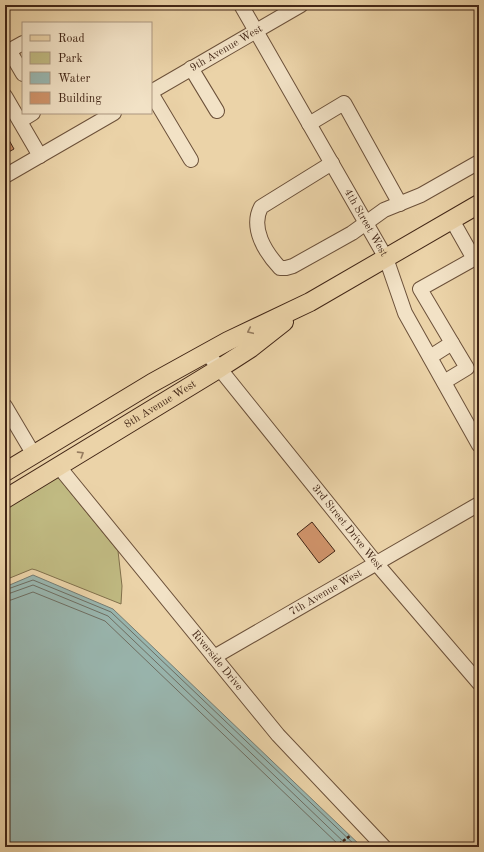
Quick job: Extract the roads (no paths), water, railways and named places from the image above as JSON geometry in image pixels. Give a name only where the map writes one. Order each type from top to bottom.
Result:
[{"type":"main road","name":"8th Avenue West","points":[[5,472],[152,383],[228,341],[310,302],[479,204]]},
{"type":"main road","name":"8th Avenue West","points":[[5,499],[251,348],[310,302]]},
{"type":"main road","points":[[60,466],[59,463],[62,454],[68,446],[119,414],[152,383]]},
{"type":"main road","points":[[5,488],[19,480],[26,473],[32,464],[34,454]]},
{"type":"street","name":"4th Street West","points":[[241,5],[386,258],[405,313],[479,445]]},
{"type":"street","name":"9th Avenue West","points":[[152,91],[301,5]]},
{"type":"street","points":[[22,44],[7,52],[22,73]]},
{"type":"street","points":[[191,68],[216,111]]},
{"type":"street","points":[[152,94],[191,160]]},
{"type":"street","points":[[5,96],[40,156]]},
{"type":"street","points":[[309,124],[344,103],[400,204]]},
{"type":"street","points":[[20,121],[31,114]]},
{"type":"street","points":[[5,176],[112,114]]},
{"type":"street","points":[[332,163],[261,207],[258,213],[257,221],[259,234],[272,259],[280,268],[293,266],[352,233],[384,210],[421,195],[479,162]]},
{"type":"street","points":[[444,382],[467,368],[420,289],[476,257],[452,220]]},
{"type":"street","points":[[430,357],[452,343]]},
{"type":"street","name":"3rd Street Drive West","points":[[207,353],[376,563],[479,682]]},
{"type":"street","points":[[5,406],[34,454]]},
{"type":"street","name":"Riverside Drive","points":[[60,466],[64,473],[278,735],[384,847]]},
{"type":"street","name":"7th Avenue West","points":[[214,657],[479,504]]},
{"type":"water","points":[[33,575],[113,609],[362,847],[5,847],[5,587]]}]
